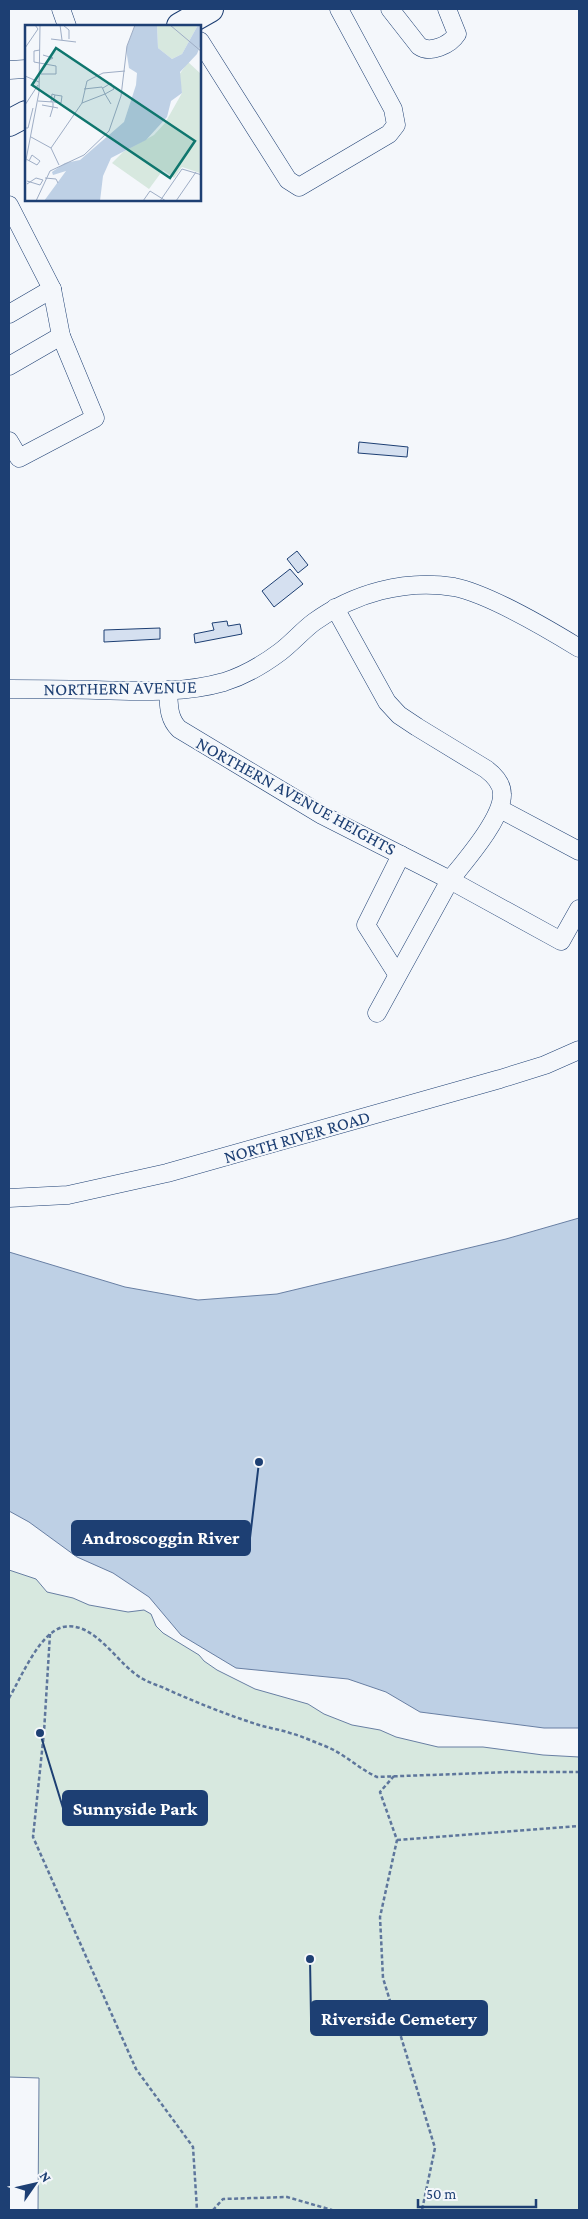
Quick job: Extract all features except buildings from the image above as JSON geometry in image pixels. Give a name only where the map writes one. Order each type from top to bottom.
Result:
[{"type":"highway","points":[[194,25],[210,9]]},
{"type":"highway","points":[[9,123],[25,115]]},
{"type":"street","points":[[61,9],[68,25]]},
{"type":"street","points":[[201,46],[288,180],[299,187],[389,134],[396,125],[393,109],[339,9]]},
{"type":"street","points":[[390,9],[419,46],[425,50],[440,46],[457,34],[447,9]]},
{"type":"street","points":[[9,70],[25,69]]},
{"type":"street","points":[[9,205],[52,289],[61,336],[95,418],[19,458],[9,441]]},
{"type":"street","points":[[9,314],[52,289]]},
{"type":"street","points":[[9,366],[61,336]]},
{"type":"street","name":"NORTHERN AVENUE","points":[[9,689],[168,690],[204,687],[240,676],[281,651],[314,622],[335,608],[372,592],[405,586],[454,587],[493,601],[579,648]]},
{"type":"street","points":[[335,608],[387,702],[399,715],[495,776],[502,794],[500,809],[478,844],[450,880],[396,974],[377,1013]]},
{"type":"street","name":"NORTHERN AVENUE HEIGHTS","points":[[168,690],[169,711],[173,723],[179,729],[322,815],[450,880],[561,941],[579,909]]},
{"type":"street","points":[[500,809],[579,851]]},
{"type":"street","points":[[396,974],[366,925],[401,855]]},
{"type":"street","name":"NORTH RIVER ROAD","points":[[9,1198],[68,1195],[167,1173],[500,1079],[545,1065],[579,1050]]},
{"type":"path","points":[[9,1698],[44,1639],[64,1627],[76,1627],[87,1630],[130,1670],[144,1680],[207,1707],[328,1747],[377,1777],[508,1772],[579,1772]]},
{"type":"path","points":[[50,1634],[44,1732],[32,1837],[136,2069],[193,2147],[197,2210]]},
{"type":"path","points":[[393,1777],[380,1792],[397,1840],[380,1917],[383,1978],[435,2148],[422,2210]]},
{"type":"path","points":[[397,1840],[579,1826]]},
{"type":"path","points":[[213,2210],[223,2200],[287,2197],[332,2210]]},
{"type":"shaded area","points":[[9,1570],[36,1579],[47,1592],[73,1598],[89,1605],[128,1612],[144,1610],[151,1614],[156,1626],[163,1633],[199,1655],[217,1670],[255,1689],[308,1704],[324,1714],[352,1725],[380,1730],[396,1737],[438,1747],[483,1747],[543,1755],[579,1757],[579,2210],[38,2210],[39,2078],[9,2077]]},
{"type":"water","points":[[579,1218],[579,1728],[544,1728],[420,1712],[386,1692],[348,1679],[236,1668],[181,1635],[149,1597],[113,1573],[77,1557],[29,1522],[9,1511],[9,1252],[125,1287],[198,1300],[277,1294],[506,1239]]},
{"type":"place","name":"Androscoggin River","points":[[259,1462]]},
{"type":"place","name":"Sunnyside Park","points":[[40,1733]]},
{"type":"place","name":"Riverside Cemetery","points":[[310,1959]]}]
